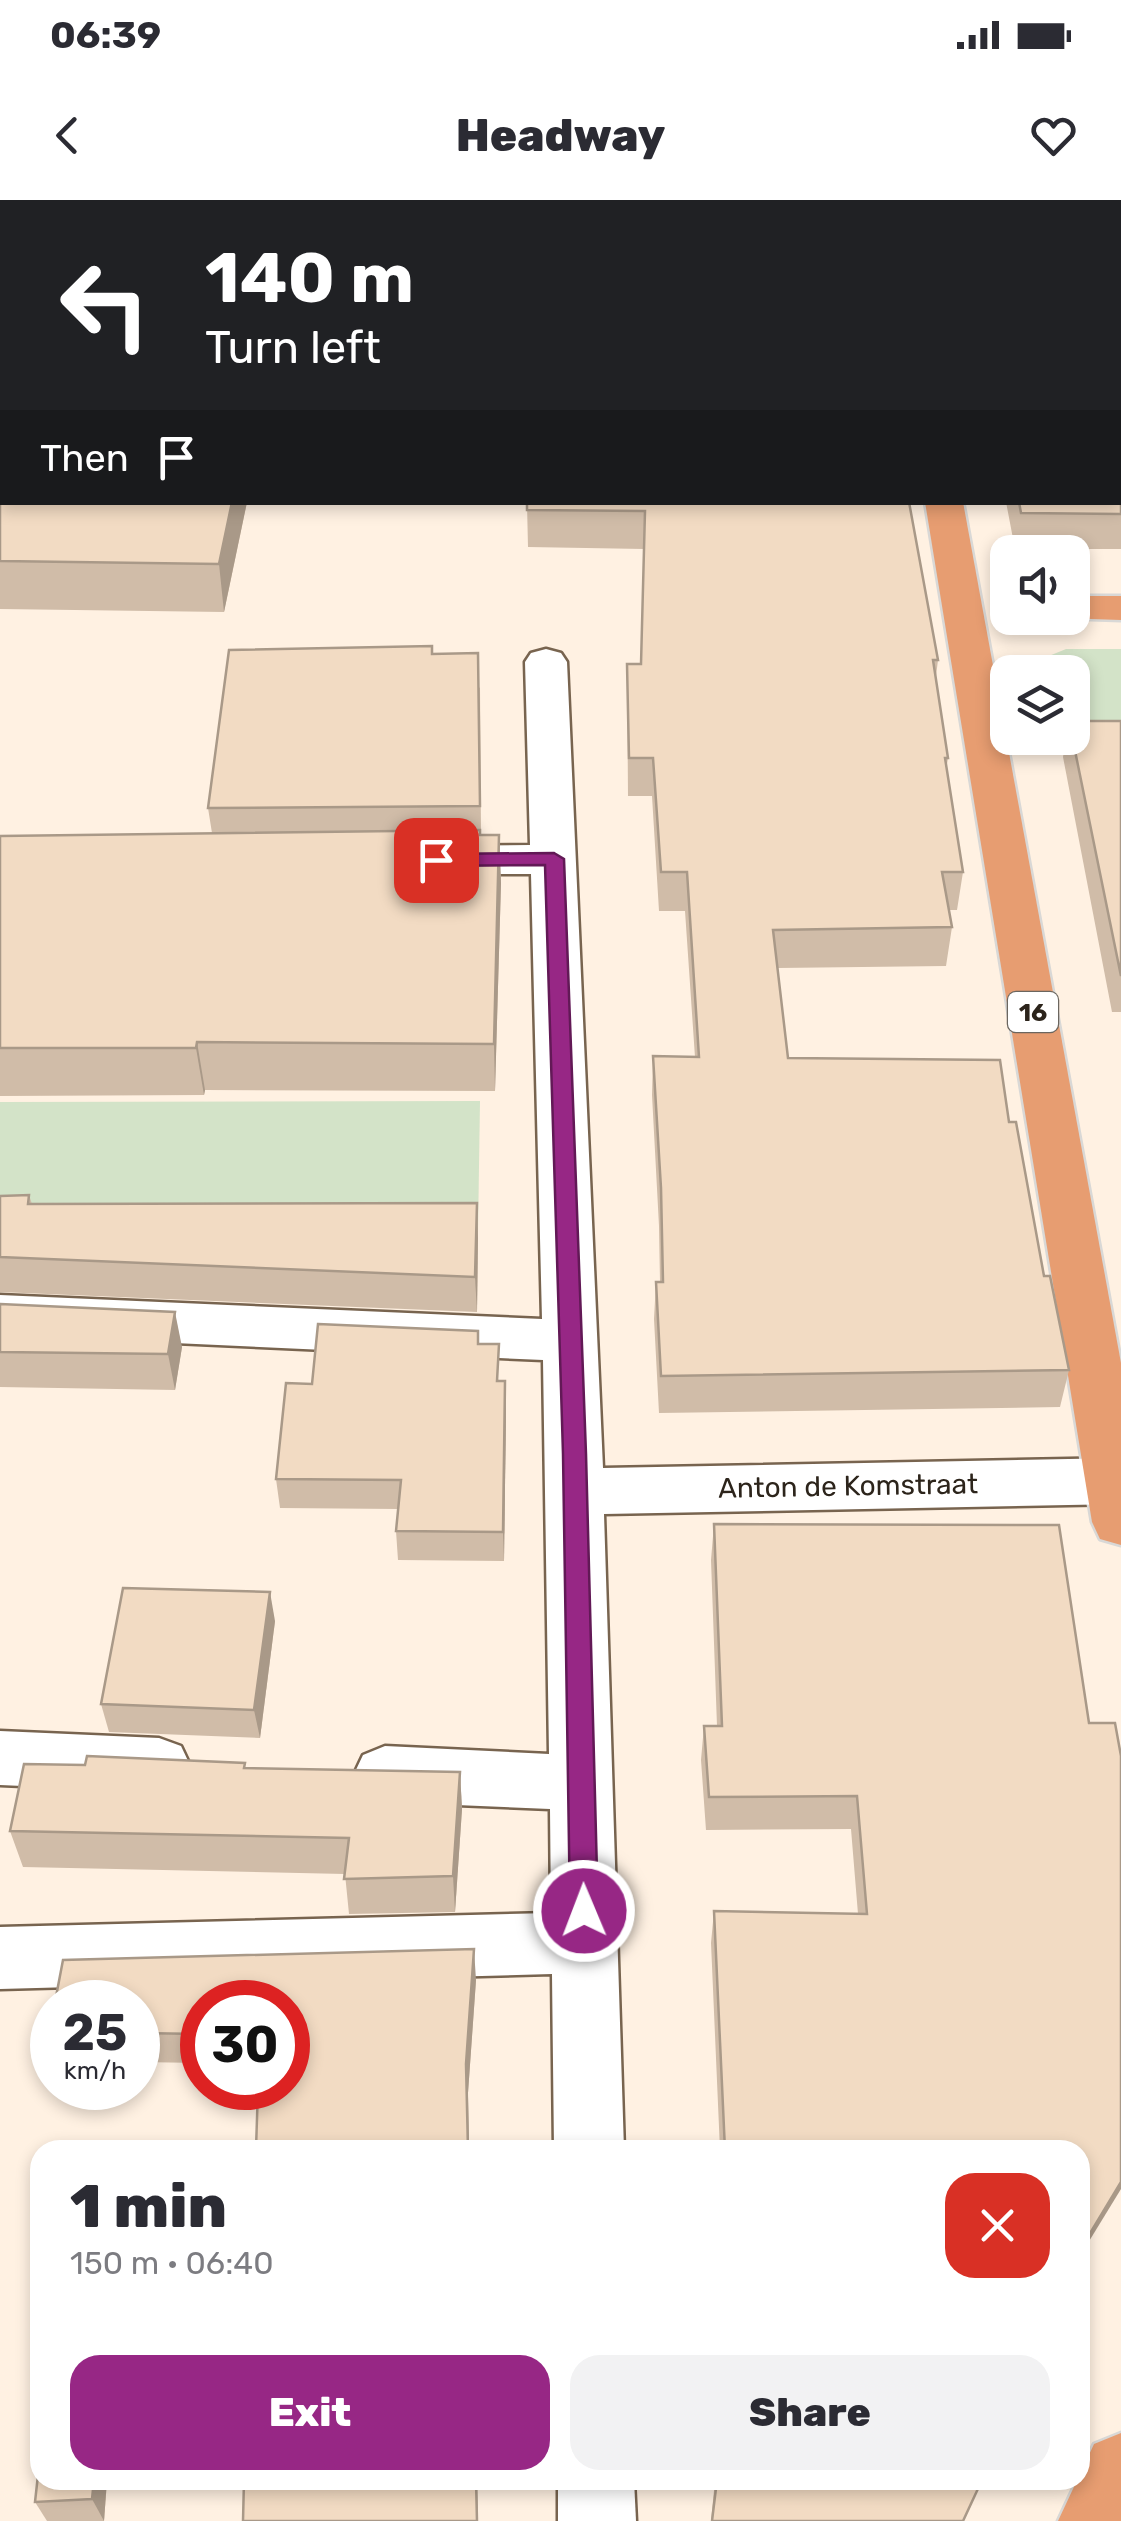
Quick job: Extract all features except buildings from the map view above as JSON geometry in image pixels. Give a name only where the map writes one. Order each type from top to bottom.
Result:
[{"type":"main road","name":"16","points":[[945,505],[986,608],[1118,1495]]},
{"type":"main road","points":[[1090,608],[1121,608]]},
{"type":"main road","points":[[1096,2521],[1121,2471]]},
{"type":"street","points":[[546,662],[575,1492],[588,2140]]},
{"type":"street","points":[[376,860],[554,859]]},
{"type":"street","points":[[0,1315],[570,1340]]},
{"type":"street","name":"Anton de Komstraat","points":[[575,1492],[1118,1495]]},
{"type":"street","points":[[0,1758],[213,1767]]},
{"type":"street","points":[[330,1772],[582,1783]]},
{"type":"street","points":[[0,1958],[584,1943]]},
{"type":"street","points":[[596,2490],[597,2521]]},
{"type":"green space","points":[[1066,649],[1121,649],[1121,751],[1090,751],[1090,655],[1051,655]]},
{"type":"green space","points":[[480,1101],[478,1232],[0,1236],[0,1102]]},
{"type":"route","points":[[436,860],[554,859],[574,1454],[584,1911]]}]
